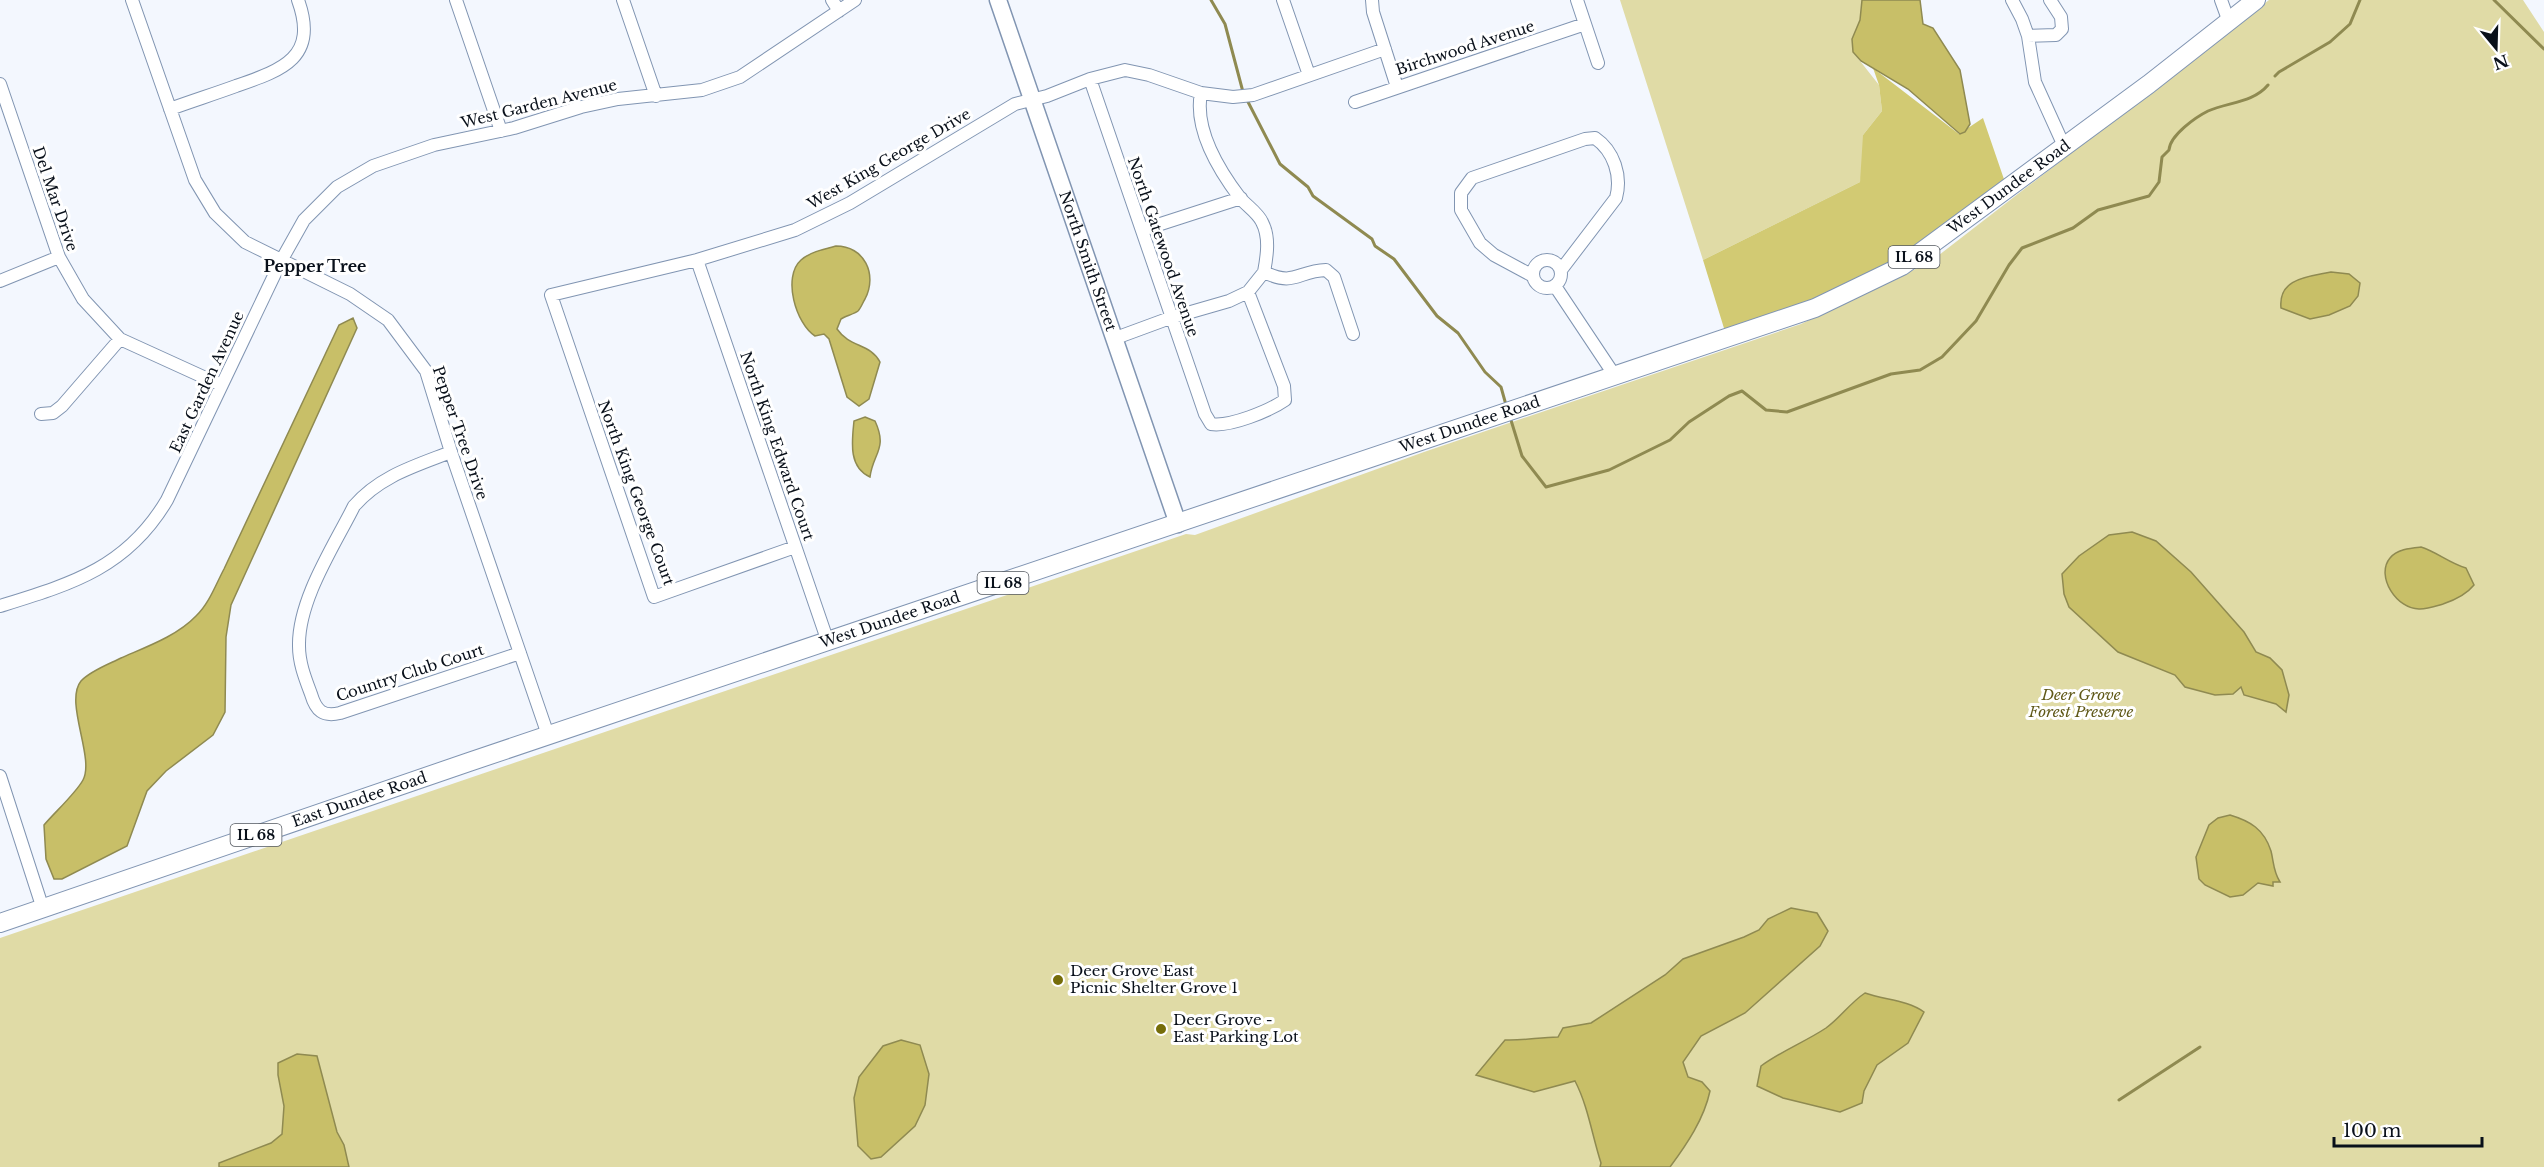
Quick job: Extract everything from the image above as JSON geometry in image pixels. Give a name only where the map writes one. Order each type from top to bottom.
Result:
[{"type":"main road","name":"West Dundee Road","points":[[615,713],[1815,308],[1902,266],[2256,0]]},
{"type":"main road","name":"East Dundee Road","points":[[0,923],[615,713]]},
{"type":"street","name":"Pepper Tree Drive","points":[[132,0],[195,180],[207,202],[238,236],[281,261],[350,294],[388,320],[426,371],[451,452],[548,735]]},
{"type":"street","points":[[170,109],[275,73],[291,61],[297,53],[304,29],[304,19],[298,0]]},
{"type":"street","points":[[456,0],[501,131]]},
{"type":"street","points":[[623,0],[656,96]]},
{"type":"street","name":"West Garden Avenue","points":[[421,149],[501,131],[580,107],[618,99],[702,90],[740,77],[777,54],[835,5],[855,0]]},
{"type":"street","name":"North Smith Street","points":[[998,0],[1178,524]]},
{"type":"street","points":[[1283,0],[1309,75]]},
{"type":"street","points":[[1372,0],[1397,87]]},
{"type":"street","points":[[1576,0],[1598,63]]},
{"type":"street","points":[[2012,0],[2028,36],[2035,82],[2064,146]]},
{"type":"street","points":[[2028,36],[2055,35],[2062,29],[2061,17],[2050,0]]},
{"type":"street","points":[[2221,0],[2229,22]]},
{"type":"street","name":"Birchwood Avenue","points":[[1355,102],[1585,24]]},
{"type":"street","name":"West King George Drive","points":[[551,295],[697,260],[777,237],[817,220],[1015,104],[1090,79],[1125,70],[1149,75],[1201,93],[1233,97],[1252,95],[1385,49]]},
{"type":"street","name":"North Gatewood Avenue","points":[[1090,79],[1170,318],[1205,414],[1211,424],[1222,426],[1275,407],[1285,400],[1284,386],[1248,292]]},
{"type":"street","name":"Del Mar Drive","points":[[0,84],[58,257],[83,299],[120,339],[221,385]]},
{"type":"street","points":[[1113,339],[1170,318],[1229,301],[1248,292],[1264,272],[1268,247],[1262,221],[1241,198],[1217,162],[1203,132],[1198,109],[1201,93]]},
{"type":"street","points":[[1533,276],[1534,267],[1542,260],[1556,262],[1561,270],[1561,279],[1554,286],[1541,287],[1533,276],[1494,255],[1480,243],[1461,210],[1461,193],[1472,178],[1586,139],[1595,138],[1611,152],[1619,187],[1616,198],[1561,270]]},
{"type":"street","name":"East Garden Avenue","points":[[0,606],[84,578],[120,556],[149,528],[167,500],[281,261],[304,220],[337,187],[373,166],[421,149]]},
{"type":"street","points":[[1142,230],[1241,198]]},
{"type":"street","points":[[0,281],[58,257]]},
{"type":"street","name":"North King Edward Court","points":[[697,260],[828,642]]},
{"type":"street","points":[[1264,272],[1280,279],[1294,279],[1316,270],[1326,270],[1334,277],[1353,333]]},
{"type":"street","points":[[1554,286],[1615,376]]},
{"type":"street","name":"North King George Court","points":[[551,295],[654,597],[795,547]]},
{"type":"street","points":[[41,414],[53,413],[62,406],[120,339]]},
{"type":"street","name":"Country Club Court","points":[[451,452],[387,478],[364,494],[354,506],[312,591],[301,620],[300,658],[313,701],[318,710],[325,715],[340,713],[520,652]]},
{"type":"street","points":[[0,776],[43,909]]},
{"type":"green space","points":[[1620,0],[1862,0],[1860,20],[1852,39],[1853,52],[1879,85],[1882,111],[1863,135],[1867,156],[1860,182],[1703,260]]},
{"type":"green space","name":"Deer Grove Forest Preserve","points":[[2269,0],[2523,0],[2544,32],[2544,1167],[0,1167],[0,938],[1186,534],[1195,535],[1424,452],[1801,324],[1930,262]]},
{"type":"shaded area","points":[[1862,0],[1920,0],[1923,24],[1933,28],[1960,70],[1970,124],[1965,132],[1960,134],[1908,89],[1861,61],[1853,52],[1852,39],[1860,20]]},
{"type":"shaded area","points":[[1873,68],[1959,134],[1983,118],[2007,188],[1852,290],[1727,338],[1703,260],[1860,182],[1863,135],[1882,111],[1879,85]]},
{"type":"shaded area","points":[[836,246],[846,247],[861,256],[869,271],[869,290],[861,307],[858,311],[841,319],[837,329],[848,340],[871,352],[880,362],[869,399],[859,406],[847,397],[829,339],[824,334],[815,336],[802,321],[797,311],[792,288],[792,277],[801,260],[813,253]]},
{"type":"shaded area","points":[[2331,272],[2349,274],[2360,283],[2358,296],[2350,306],[2329,315],[2310,319],[2281,308],[2281,298],[2289,285],[2304,278]]},
{"type":"shaded area","points":[[353,318],[357,328],[231,605],[226,637],[225,712],[213,735],[166,771],[147,791],[127,846],[62,879],[54,879],[46,859],[44,825],[80,785],[86,770],[76,702],[77,690],[81,681],[100,668],[171,635],[188,623],[205,606],[339,325]]},
{"type":"shaded area","points":[[865,417],[875,421],[880,438],[879,451],[870,477],[858,467],[853,453],[854,421]]},
{"type":"shaded area","points":[[2132,532],[2156,541],[2191,572],[2244,632],[2256,652],[2270,658],[2282,670],[2289,695],[2286,712],[2276,704],[2244,695],[2241,687],[2233,694],[2215,695],[2185,687],[2175,675],[2118,652],[2069,607],[2064,594],[2062,574],[2079,556],[2109,535]]},
{"type":"shaded area","points":[[2421,547],[2466,568],[2474,585],[2460,597],[2434,606],[2420,609],[2404,604],[2391,591],[2385,574],[2386,565],[2396,553]]},
{"type":"shaded area","points":[[2230,815],[2250,823],[2264,837],[2271,851],[2280,882],[2273,882],[2273,886],[2258,883],[2243,895],[2230,897],[2205,885],[2199,879],[2196,857],[2209,825],[2218,818]]},
{"type":"shaded area","points":[[1791,908],[1817,913],[1828,931],[1820,946],[1745,1013],[1701,1036],[1683,1062],[1688,1077],[1702,1082],[1710,1091],[1689,1140],[1670,1167],[1600,1167],[1601,1163],[1587,1111],[1575,1081],[1534,1092],[1476,1075],[1505,1040],[1558,1037],[1563,1028],[1591,1023],[1665,975],[1683,959],[1759,930],[1768,919]]},
{"type":"shaded area","points":[[1865,993],[1903,1003],[1924,1012],[1908,1043],[1877,1065],[1864,1091],[1862,1103],[1840,1112],[1783,1098],[1757,1086],[1761,1066],[1826,1028]]},
{"type":"shaded area","points":[[901,1040],[920,1045],[929,1074],[925,1105],[915,1126],[881,1157],[871,1159],[858,1146],[854,1098],[859,1077],[883,1046]]},
{"type":"shaded area","points":[[297,1054],[317,1056],[337,1132],[344,1145],[349,1167],[219,1167],[219,1163],[271,1143],[282,1134],[284,1106],[278,1063]]},
{"type":"waterway","points":[[1211,0],[1225,24],[1243,92]]},
{"type":"waterway","points":[[2275,76],[2330,42],[2350,24],[2360,0]]},
{"type":"waterway","points":[[2494,0],[2544,49]]},
{"type":"waterway","points":[[1510,417],[1522,456],[1546,487],[1609,470],[1670,440],[1689,422],[1729,396],[1742,391],[1766,410],[1787,412],[1891,374],[1920,370],[1942,357],[1976,321],[2009,265],[2022,248],[2073,228],[2098,210],[2149,196],[2159,182],[2162,157],[2184,127],[2208,111],[2248,99],[2268,85]]},
{"type":"waterway","points":[[1246,98],[1280,164],[1308,187],[1313,196],[1372,239],[1375,246],[1394,259],[1437,316],[1458,333],[1485,372],[1501,387],[1506,405]]},
{"type":"waterway","points":[[2119,1100],[2200,1047]]},
{"type":"place","name":"Deer Grove East Picnic Shelter Grove 1","points":[[1058,980]]},
{"type":"place","name":"Deer Grove - East Parking Lot","points":[[1161,1029]]},
{"type":"district","name":"Pepper Tree","points":[[315,266]]}]
